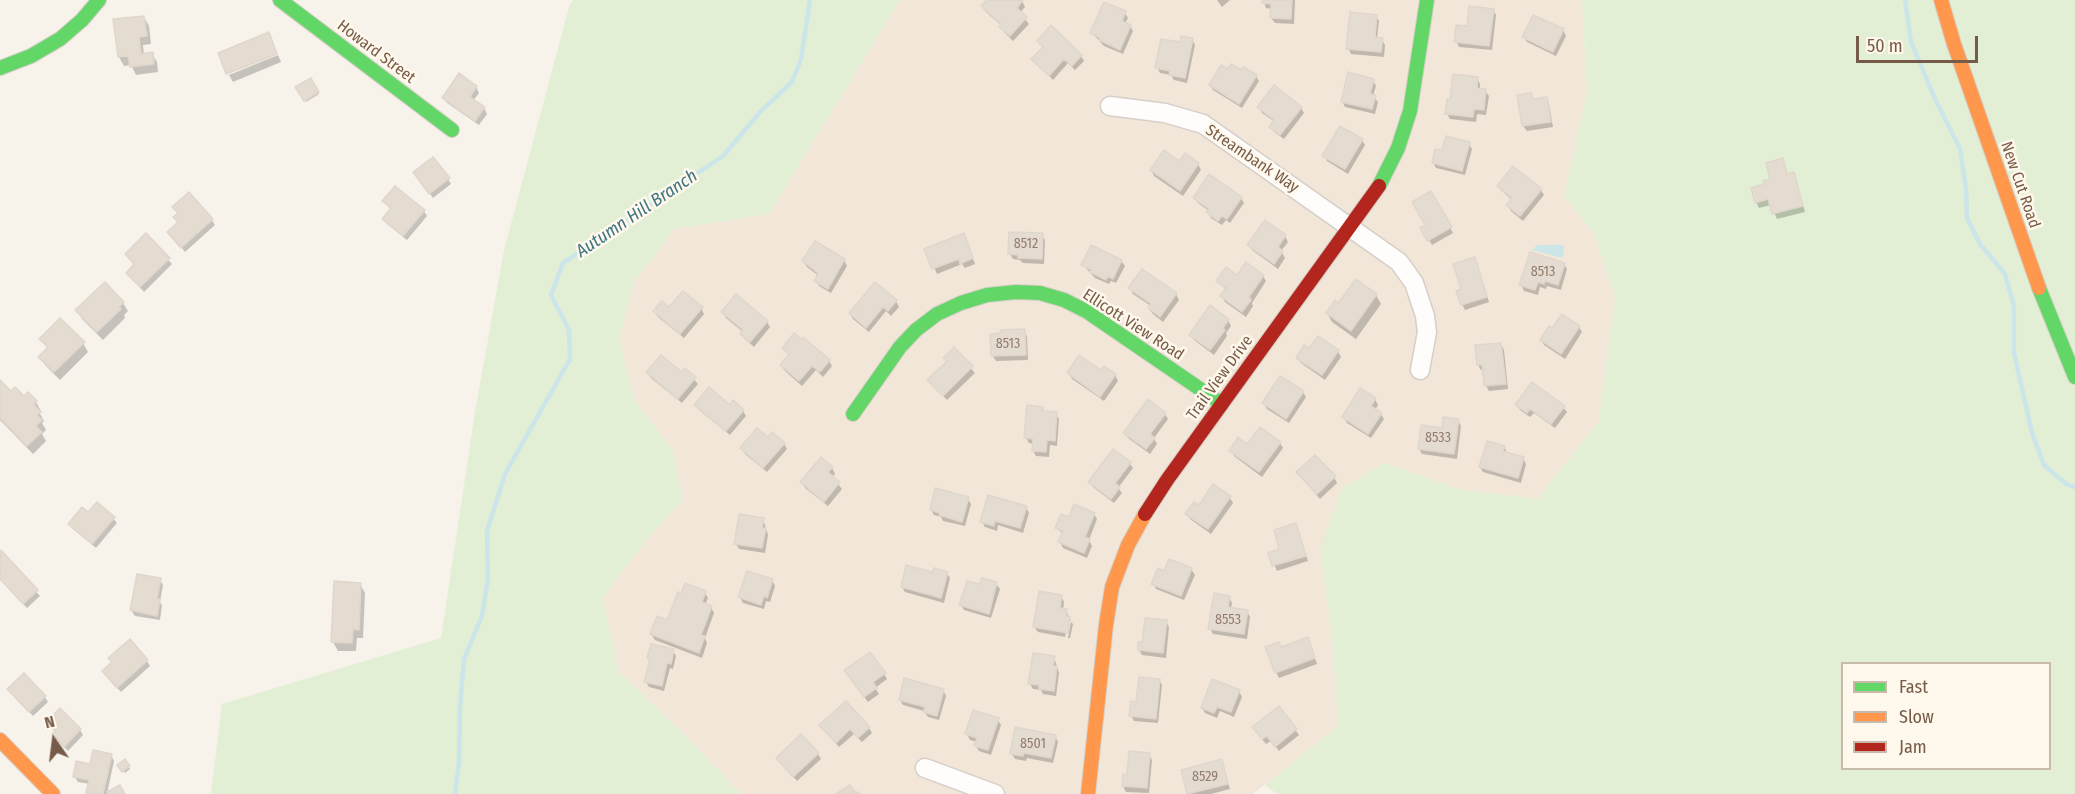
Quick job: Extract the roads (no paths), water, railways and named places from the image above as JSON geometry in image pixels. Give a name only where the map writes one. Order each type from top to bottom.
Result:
[{"type":"street","points":[[0,68],[31,56],[60,39],[82,20],[99,0]]},
{"type":"street","name":"Howard Street","points":[[280,0],[452,130]]},
{"type":"street","name":"Trail View Drive","points":[[1088,794],[1106,625],[1113,587],[1128,545],[1145,514],[1383,180],[1398,148],[1410,111],[1427,0]]},
{"type":"street","name":"New Cut Road","points":[[1941,0],[2027,256],[2075,377]]},
{"type":"street","name":"Streambank Way","points":[[1110,106],[1165,112],[1203,124],[1399,262],[1414,283],[1424,309],[1426,332],[1419,370]]},
{"type":"street","name":"Ellicott View Road","points":[[853,414],[900,347],[916,330],[938,314],[962,303],[987,295],[1016,292],[1040,293],[1064,300],[1086,311],[1222,404]]},
{"type":"street","points":[[0,740],[54,794]]},
{"type":"street","points":[[925,768],[995,794]]},
{"type":"water","points":[[1537,245],[1564,245],[1563,258],[1532,250]]},
{"type":"waterway","name":"Autumn Hill Branch","points":[[455,794],[459,763],[464,659],[482,616],[488,579],[487,531],[505,474],[570,359],[569,330],[551,295],[563,263],[723,156],[760,112],[792,82],[801,59],[810,0]]},
{"type":"waterway","points":[[1905,0],[1911,42],[1935,99],[1960,149],[1966,189],[1967,218],[1980,244],[2005,274],[2014,306],[2014,353],[2032,433],[2044,465],[2066,484],[2075,487]]}]
